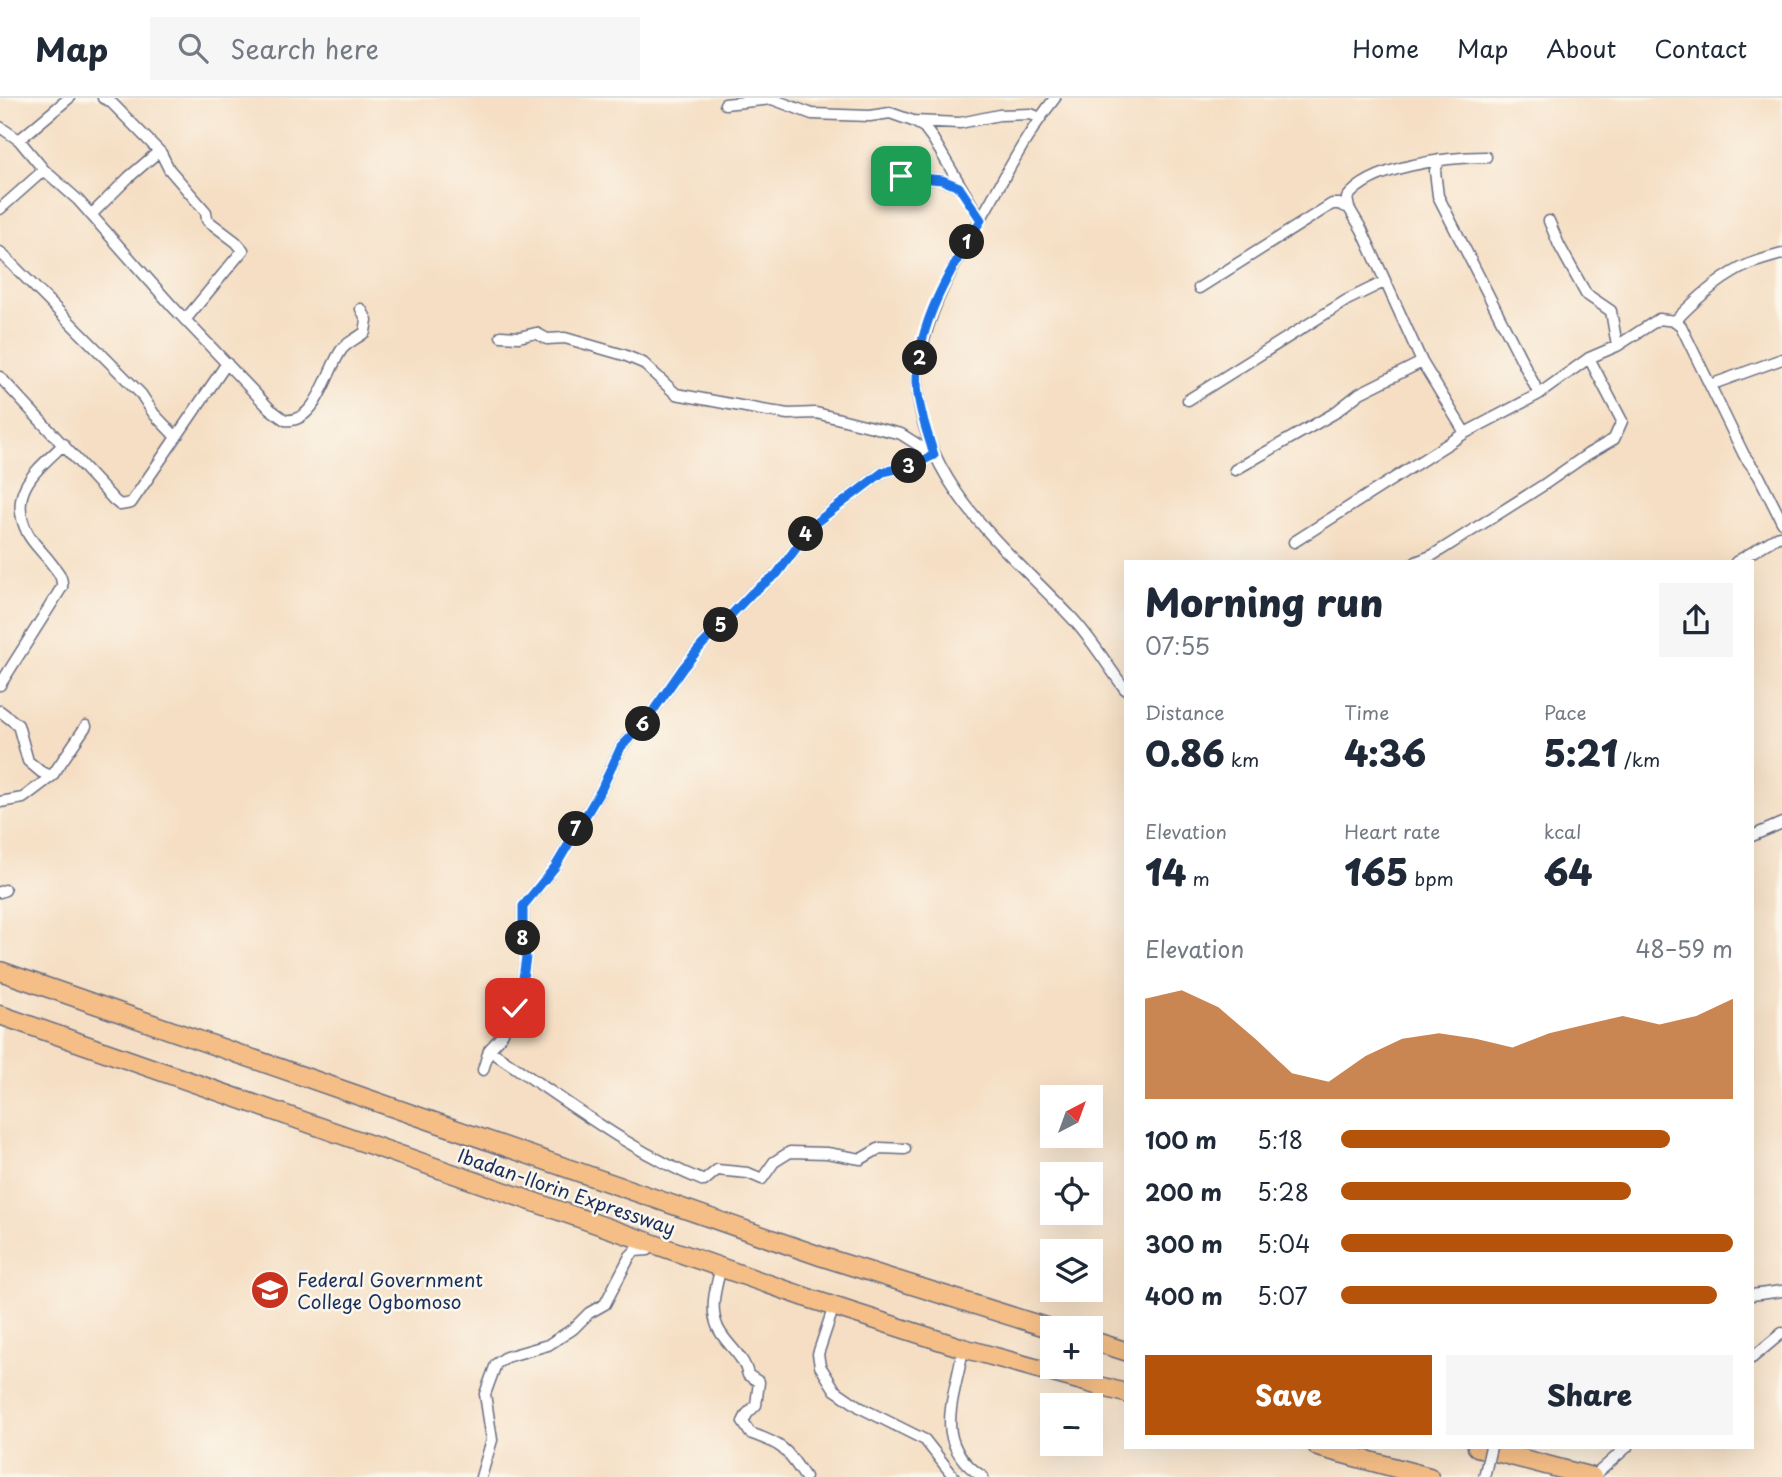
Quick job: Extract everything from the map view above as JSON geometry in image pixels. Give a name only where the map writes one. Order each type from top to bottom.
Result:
[{"type":"highway","name":"Ibadan-Ilorin Expressway","points":[[0,971],[835,1261],[1040,1325]]},
{"type":"highway","name":"Ibadan-Ilorin Expressway","points":[[0,1015],[834,1306],[963,1348],[1124,1393]]},
{"type":"highway","points":[[1103,1344],[1124,1350]]},
{"type":"highway","points":[[1325,1449],[1429,1477]]},
{"type":"highway","points":[[1485,1449],[1592,1477]]},
{"type":"street","points":[[19,140],[69,98]]},
{"type":"street","points":[[103,98],[110,101],[161,153],[169,169],[205,212],[206,220],[243,250],[185,320]]},
{"type":"street","points":[[1055,98],[1040,118],[941,289],[920,354],[917,381],[921,409],[934,455],[956,492],[996,542],[1072,618],[1124,688]]},
{"type":"street","points":[[725,104],[772,99],[813,114],[870,116],[890,113],[913,121],[924,127],[933,139],[959,187],[981,220]]},
{"type":"street","points":[[913,121],[960,123],[1013,114],[1031,114],[1040,118]]},
{"type":"street","points":[[0,127],[19,140],[185,320],[278,416],[285,420],[298,419],[309,410],[341,351],[365,332],[367,320],[361,309]]},
{"type":"street","points":[[91,215],[129,177],[157,153],[161,153]]},
{"type":"street","points":[[1465,433],[1422,362],[1362,230],[1349,208],[1347,198],[1354,188],[1418,163],[1486,157]]},
{"type":"street","points":[[1439,160],[1435,171],[1438,196],[1461,236],[1480,281],[1539,394]]},
{"type":"street","points":[[0,209],[44,170]]},
{"type":"street","points":[[901,176],[942,180],[959,187]]},
{"type":"street","points":[[1199,288],[1332,204],[1349,208]]},
{"type":"street","points":[[1549,221],[1586,294],[1611,311],[1617,346]]},
{"type":"street","points":[[0,252],[122,374],[175,436]]},
{"type":"street","points":[[1675,321],[1688,307],[1732,274],[1749,264],[1782,254]]},
{"type":"street","points":[[1188,400],[1347,300],[1384,282]]},
{"type":"street","points":[[1294,542],[1465,433],[1539,394],[1589,358],[1617,346],[1659,319],[1675,321],[1681,326],[1744,455],[1759,475],[1782,522]]},
{"type":"street","points":[[501,336],[519,337],[536,333],[547,339],[565,338],[601,347],[643,363],[676,394],[788,414],[816,413],[901,434],[934,455]]},
{"type":"street","points":[[1421,560],[1433,555],[1614,439],[1622,421],[1589,358]]},
{"type":"street","points":[[1710,385],[1782,359]]},
{"type":"street","points":[[1235,470],[1333,414],[1360,393],[1422,362]]},
{"type":"street","points":[[0,377],[114,500],[125,506],[131,503],[227,363]]},
{"type":"street","points":[[0,685],[62,587],[60,575],[28,534],[21,517],[21,498],[25,483],[64,444]]},
{"type":"street","points":[[484,1070],[489,1050],[500,1037],[521,992],[526,957],[523,945],[523,906],[555,867],[601,790],[621,747],[646,721],[702,645],[752,593],[777,574],[814,524],[883,472],[914,465],[934,455]]},
{"type":"street","points":[[1739,560],[1779,536],[1782,537]]},
{"type":"street","points":[[0,711],[18,725],[28,761],[41,772],[52,776]]},
{"type":"street","points":[[0,802],[23,797],[52,776],[86,726]]},
{"type":"street","points":[[1754,835],[1782,823]]},
{"type":"street","points":[[489,1050],[616,1134],[672,1168],[704,1181],[717,1170],[748,1173],[762,1179],[774,1162],[790,1152],[827,1153],[861,1159],[880,1148],[905,1149]]},
{"type":"street","points":[[481,1477],[492,1440],[485,1394],[496,1364],[506,1357],[548,1345],[573,1329],[589,1312],[605,1304],[630,1256],[635,1251],[648,1250],[651,1243]]},
{"type":"street","points":[[720,1267],[713,1305],[718,1329],[747,1365],[748,1375],[759,1382],[756,1405],[743,1422],[750,1433],[778,1443],[786,1450],[805,1477]]},
{"type":"street","points":[[1754,1295],[1782,1291]]},
{"type":"street","points":[[834,1306],[818,1353],[820,1366],[835,1390],[860,1408],[925,1440],[954,1477]]},
{"type":"street","points":[[1754,1356],[1782,1333]]},
{"type":"street","points":[[963,1348],[953,1392],[951,1439],[957,1455],[983,1477]]},
{"type":"street","points":[[1484,1477],[1491,1449]]},
{"type":"street","points":[[1592,1477],[1625,1449]]},
{"type":"place","name":"Federal Government College Ogbomoso","points":[[270,1290]]},
{"type":"route","points":[[515,1008],[521,992],[526,957],[523,945],[523,906],[555,867],[601,790],[621,747],[646,721],[702,645],[752,593],[777,574],[814,524],[883,472],[914,465],[934,455],[921,409],[917,381],[920,354],[941,289],[981,220],[959,187],[942,180],[901,176]]}]
